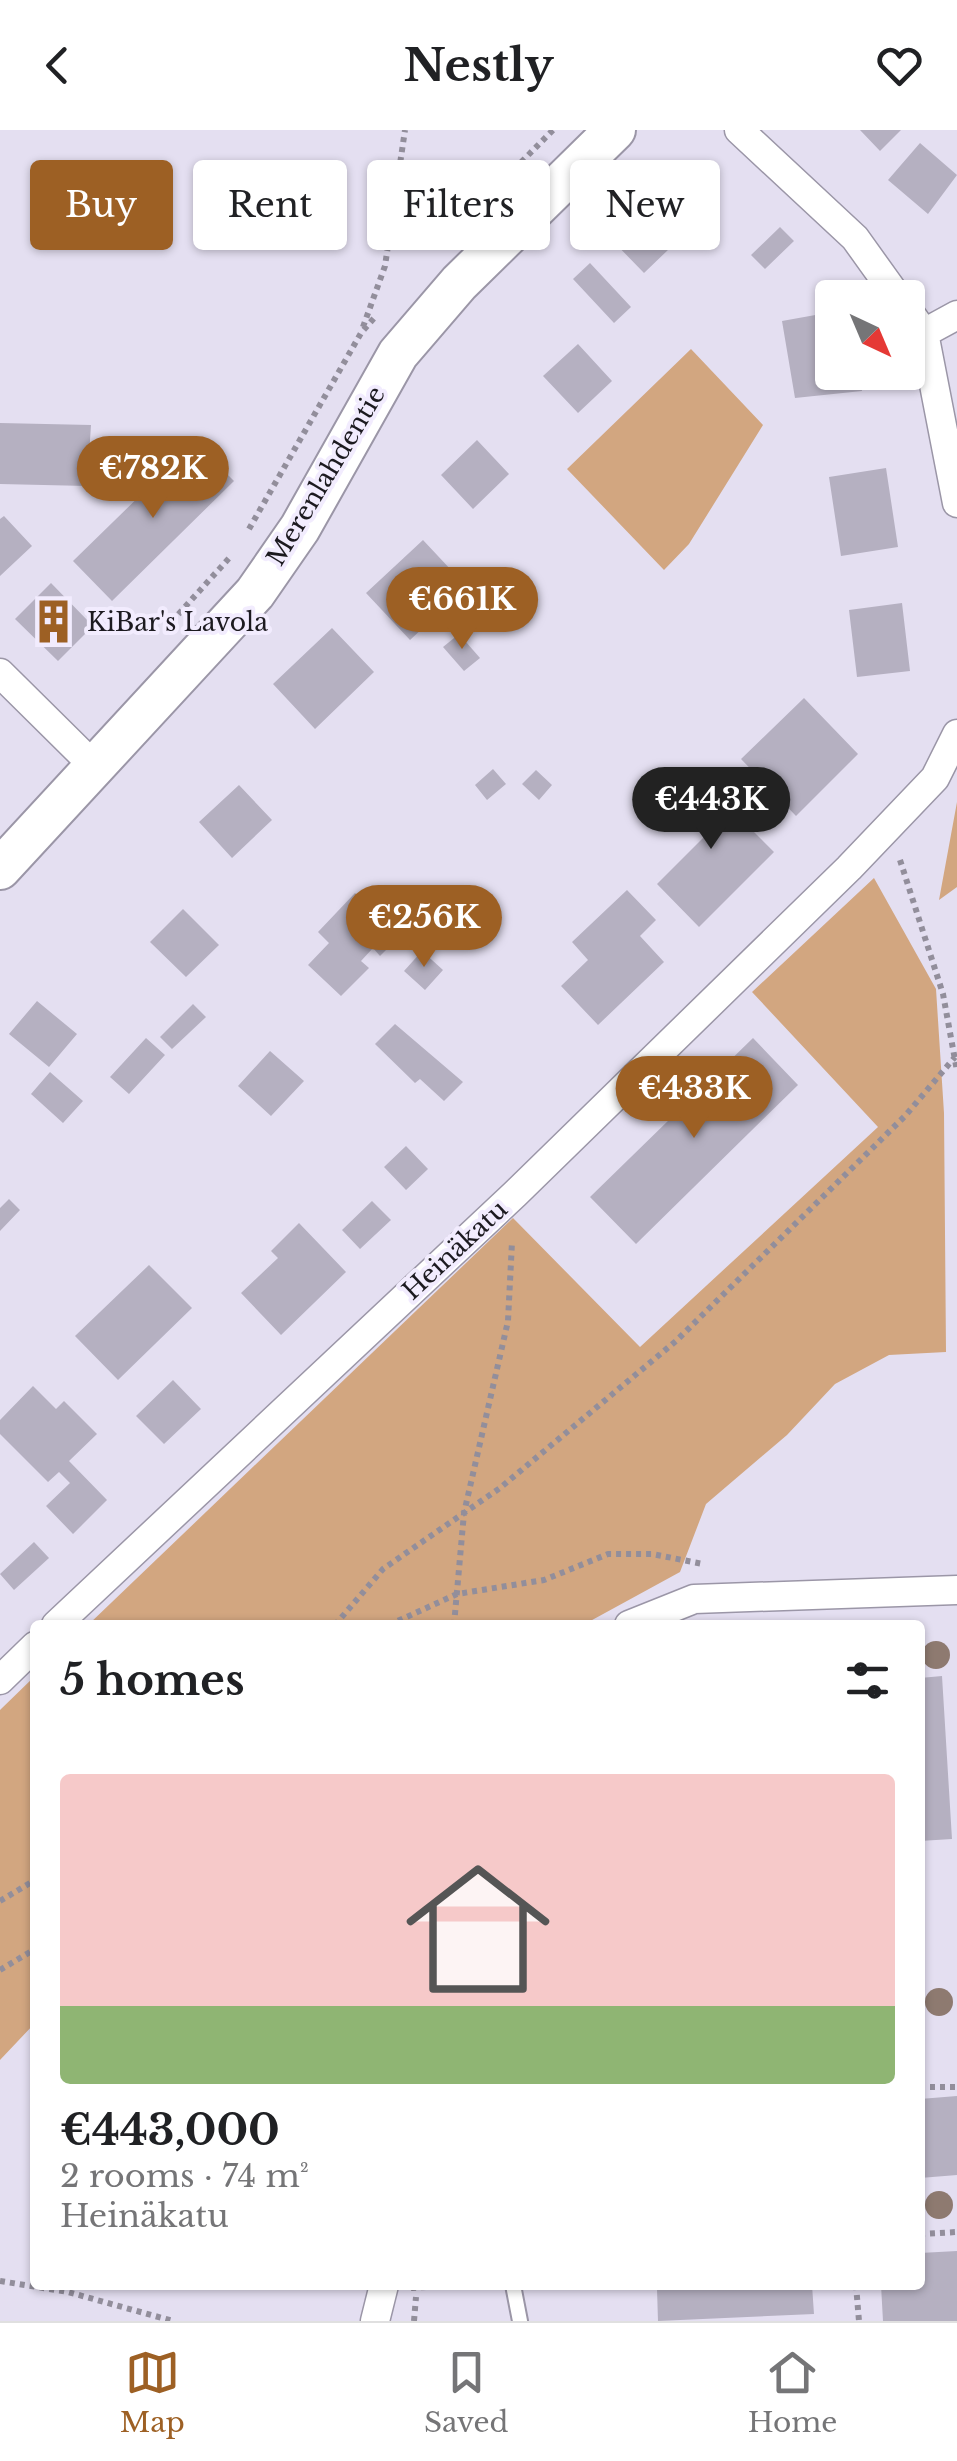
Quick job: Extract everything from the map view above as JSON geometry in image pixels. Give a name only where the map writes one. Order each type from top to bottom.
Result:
[{"type":"main road","name":"Merenlahdentie","points":[[0,869],[255,593],[300,528],[398,354],[459,283],[614,130]]},
{"type":"street","points":[[739,130],[856,238],[885,280]]},
{"type":"street","points":[[925,320],[957,315]]},
{"type":"street","points":[[925,361],[957,503]]},
{"type":"street","points":[[0,673],[95,767]]},
{"type":"street","name":"Heinäkatu","points":[[61,1620],[515,1194],[848,868],[935,778],[957,734]]},
{"type":"street","points":[[642,1620],[694,1599],[957,1590]]},
{"type":"street","points":[[0,1680],[30,1651]]},
{"type":"street","points":[[375,2321],[383,2290]]},
{"type":"lane","points":[[515,2290],[520,2321]]},
{"type":"path","points":[[246,534],[361,332],[384,266],[405,130]]},
{"type":"path","points":[[524,160],[554,130]]},
{"type":"path","points":[[361,332],[386,305]]},
{"type":"path","points":[[152,643],[236,550]]},
{"type":"path","points":[[906,846],[898,857],[943,994],[957,1071]]},
{"type":"path","points":[[339,1620],[383,1569],[464,1513],[618,1392],[676,1341],[905,1116],[955,1057]]},
{"type":"path","points":[[454,1620],[464,1513],[508,1321],[515,1194]]},
{"type":"path","points":[[400,1620],[457,1594],[544,1580],[608,1554],[652,1554],[721,1568]]},
{"type":"path","points":[[0,1901],[30,1883]]},
{"type":"path","points":[[0,1970],[30,1951]]},
{"type":"path","points":[[925,2087],[957,2086]]},
{"type":"path","points":[[925,2234],[957,2232]]},
{"type":"path","points":[[0,2281],[30,2286]]},
{"type":"path","points":[[56,2290],[173,2321]]},
{"type":"path","points":[[856,2290],[858,2321]]},
{"type":"shaded area","points":[[691,349],[763,425],[689,544],[664,570],[567,469]]},
{"type":"shaded area","points":[[957,802],[957,887],[939,900]]},
{"type":"shaded area","points":[[874,878],[936,989],[944,1113],[946,1352],[889,1355],[835,1384],[787,1435],[706,1504],[680,1572],[592,1620],[93,1620],[513,1218],[640,1347],[878,1127],[752,992]]},
{"type":"shaded area","points":[[30,1681],[30,2028],[0,2060],[0,1710]]},
{"type":"building","points":[[860,130],[901,130],[880,151]]},
{"type":"building","points":[[920,143],[957,175],[928,214],[888,180]]},
{"type":"building","points":[[780,227],[794,241],[765,269],[751,255]]},
{"type":"building","points":[[622,250],[668,250],[644,273]]},
{"type":"building","points":[[590,263],[631,307],[614,323],[573,279]]},
{"type":"building","points":[[815,315],[815,390],[862,391],[795,398],[782,321]]},
{"type":"building","points":[[578,344],[612,381],[578,413],[543,376]]},
{"type":"building","points":[[0,423],[91,425],[87,486],[0,484]]},
{"type":"building","points":[[477,440],[509,474],[473,509],[441,475]]},
{"type":"building","points":[[195,442],[234,481],[112,601],[73,561]]},
{"type":"building","points":[[886,468],[898,547],[841,556],[829,477]]},
{"type":"building","points":[[4,516],[32,546],[0,576],[0,519]]},
{"type":"building","points":[[423,540],[467,587],[410,640],[366,593]]},
{"type":"building","name":"KiBar's Lavola","points":[[51,583],[93,626],[58,661],[15,619]]},
{"type":"building","points":[[902,603],[910,671],[857,677],[849,610]]},
{"type":"building","points":[[332,628],[374,672],[315,729],[273,684]]},
{"type":"building","points":[[459,634],[480,658],[464,671],[443,647]]},
{"type":"building","points":[[804,698],[858,754],[796,816],[741,759]]},
{"type":"building","points":[[493,769],[506,784],[487,800],[475,785]]},
{"type":"building","points":[[536,770],[552,785],[539,800],[522,784]]},
{"type":"building","points":[[693,771],[774,852],[699,927],[657,884],[704,837],[666,799]]},
{"type":"building","points":[[239,785],[272,820],[232,858],[199,822]]},
{"type":"building","points":[[627,890],[656,920],[640,936],[664,962],[598,1025],[561,986],[588,960],[572,942]]},
{"type":"building","points":[[355,893],[400,936],[380,956],[373,948],[361,961],[369,968],[341,996],[308,965],[329,943],[318,932]]},
{"type":"building","points":[[183,909],[219,945],[186,977],[150,942]]},
{"type":"building","points":[[422,951],[443,970],[425,990],[404,971]]},
{"type":"building","points":[[37,1001],[77,1034],[49,1067],[9,1034]]},
{"type":"building","points":[[193,1004],[206,1017],[172,1049],[160,1037]]},
{"type":"building","points":[[395,1024],[463,1082],[444,1101],[420,1079],[415,1083],[375,1044]]},
{"type":"building","points":[[146,1038],[165,1055],[129,1094],[110,1077]]},
{"type":"building","points":[[753,1038],[798,1085],[636,1244],[590,1197]]},
{"type":"building","points":[[270,1051],[304,1081],[271,1116],[238,1086]]},
{"type":"building","points":[[50,1072],[83,1101],[63,1123],[31,1094]]},
{"type":"building","points":[[406,1146],[428,1169],[406,1190],[384,1167]]},
{"type":"building","points":[[9,1199],[20,1210],[0,1231],[0,1208]]},
{"type":"building","points":[[372,1201],[391,1220],[360,1249],[342,1230]]},
{"type":"building","points":[[299,1223],[346,1272],[281,1335],[241,1293],[278,1258],[271,1251]]},
{"type":"building","points":[[149,1265],[192,1308],[118,1380],[75,1336]]},
{"type":"building","points":[[173,1380],[201,1409],[164,1444],[136,1416]]},
{"type":"building","points":[[33,1386],[56,1409],[64,1401],[97,1434],[69,1461],[107,1500],[73,1534],[46,1506],[70,1483],[59,1472],[48,1482],[0,1434],[0,1420]]},
{"type":"building","points":[[34,1542],[49,1558],[14,1590],[0,1574]]},
{"type":"building","points":[[942,1676],[952,1839],[925,1841],[925,1678]]},
{"type":"building","points":[[957,2096],[957,2175],[925,2178],[925,2099]]},
{"type":"building","points":[[957,2251],[957,2321],[883,2321],[881,2290],[925,2290],[925,2253]]},
{"type":"building","points":[[657,2290],[812,2290],[814,2314],[658,2321]]},
{"type":"place","name":"KiBar's Lavola","points":[[54,622]]}]
